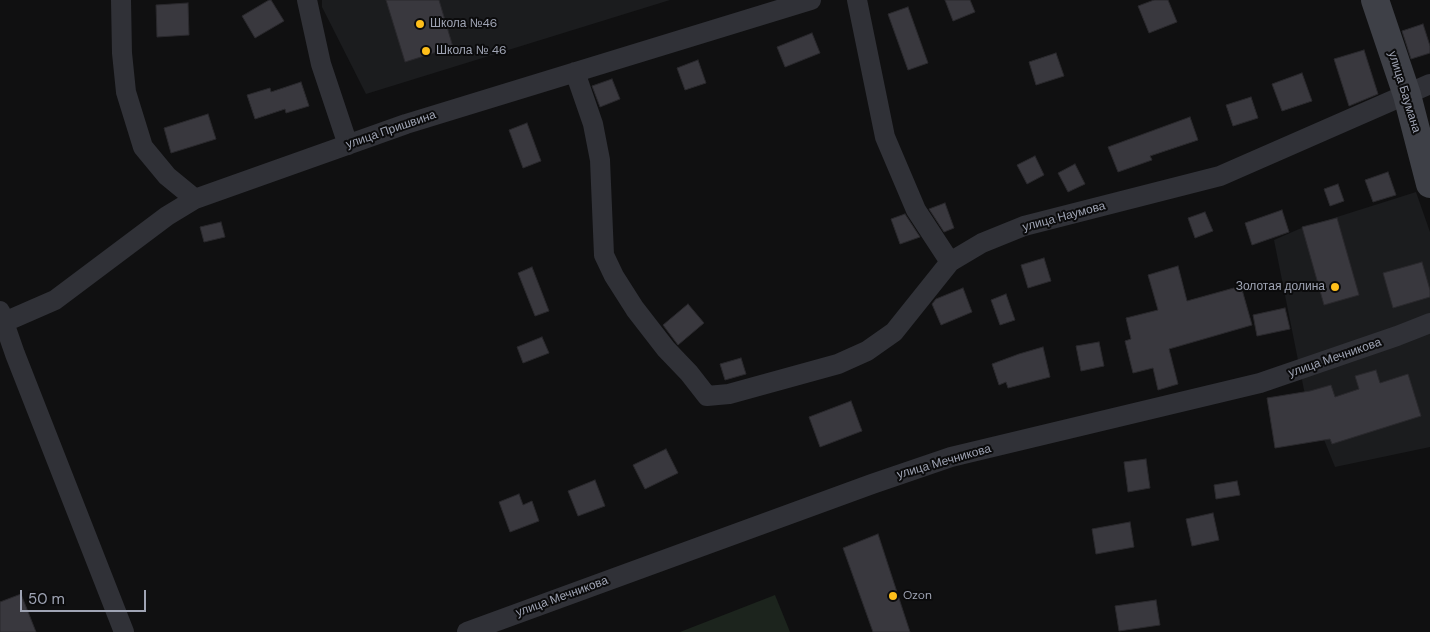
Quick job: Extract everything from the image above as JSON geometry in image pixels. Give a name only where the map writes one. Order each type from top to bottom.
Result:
[{"type":"main road","name":"улица Баумана","points":[[1375,0],[1419,90],[1430,184]]},
{"type":"street","points":[[121,0],[122,54],[126,92],[143,147],[166,176],[195,199]]},
{"type":"street","points":[[307,0],[322,64],[348,145]]},
{"type":"street","name":"улица Пришвина","points":[[1,319],[56,300],[167,216],[195,199],[406,124],[811,0]]},
{"type":"street","points":[[856,0],[885,138],[916,210],[950,262]]},
{"type":"street","name":"улица Наумова","points":[[575,72],[593,124],[600,160],[604,255],[614,276],[635,309],[666,349],[689,373],[707,396],[729,394],[838,364],[867,351],[894,332],[950,262],[982,243],[1024,226],[1220,176],[1419,90]]},
{"type":"street","points":[[1,319],[8,357],[124,632]]},
{"type":"street","name":"улица Мечникова","points":[[467,632],[951,457],[1260,383],[1430,323]]},
{"type":"shaded area","name":"Школа № 46","points":[[322,0],[670,0],[366,94],[322,7]]},
{"type":"shaded area","points":[[1416,192],[1430,232],[1430,447],[1335,467],[1304,390],[1274,240],[1299,229]]},
{"type":"shaded area","points":[[775,595],[790,632],[680,632]]},
{"type":"building","points":[[271,0],[284,21],[255,38],[242,16]]},
{"type":"building","name":"Школа №46","points":[[386,0],[439,0],[453,47],[405,62]]},
{"type":"building","points":[[945,0],[970,0],[975,12],[953,21]]},
{"type":"building","points":[[1154,0],[1168,0],[1177,22],[1149,33],[1138,6]]},
{"type":"building","points":[[188,3],[189,35],[157,37],[156,5]]},
{"type":"building","points":[[908,7],[928,63],[908,70],[888,14]]},
{"type":"building","points":[[1423,24],[1430,46],[1430,53],[1411,59],[1402,31]]},
{"type":"building","points":[[812,33],[820,53],[785,67],[777,47]]},
{"type":"building","points":[[1364,50],[1378,94],[1349,106],[1334,59]]},
{"type":"building","points":[[1056,53],[1064,76],[1036,85],[1029,62]]},
{"type":"building","points":[[698,60],[706,83],[685,90],[677,68]]},
{"type":"building","points":[[1302,73],[1312,101],[1282,111],[1272,84]]},
{"type":"building","points":[[612,79],[620,99],[600,107],[592,86]]},
{"type":"building","points":[[301,82],[309,106],[286,113],[285,109],[255,119],[247,95],[270,88],[271,92]]},
{"type":"building","points":[[1251,97],[1258,118],[1233,126],[1226,105]]},
{"type":"building","points":[[208,114],[216,139],[171,153],[164,128]]},
{"type":"building","points":[[1190,117],[1198,140],[1150,156],[1152,160],[1118,172],[1108,147]]},
{"type":"building","points":[[527,123],[541,161],[523,168],[509,130]]},
{"type":"building","points":[[1035,156],[1044,175],[1027,184],[1017,165]]},
{"type":"building","points":[[1075,164],[1085,184],[1068,192],[1058,173]]},
{"type":"building","points":[[1388,172],[1396,195],[1373,202],[1365,180]]},
{"type":"building","points":[[1338,184],[1344,201],[1330,206],[1324,189]]},
{"type":"building","points":[[945,203],[954,228],[944,232],[929,209]]},
{"type":"building","points":[[1282,210],[1289,232],[1252,245],[1245,223]]},
{"type":"building","points":[[1205,212],[1213,231],[1195,238],[1188,218]]},
{"type":"building","points":[[905,214],[920,237],[900,244],[891,219]]},
{"type":"building","points":[[1337,218],[1359,295],[1324,305],[1302,227]]},
{"type":"building","points":[[221,222],[225,237],[204,242],[200,227]]},
{"type":"building","points":[[1044,258],[1051,281],[1028,288],[1021,265]]},
{"type":"building","points":[[1422,262],[1430,290],[1430,297],[1393,308],[1383,273]]},
{"type":"building","points":[[1178,266],[1187,301],[1241,286],[1252,325],[1169,349],[1178,384],[1158,390],[1153,368],[1133,373],[1125,341],[1131,339],[1126,318],[1158,310],[1148,275]]},
{"type":"building","points":[[532,267],[549,311],[535,316],[518,273]]},
{"type":"building","points":[[963,288],[972,312],[941,325],[932,304],[936,299]]},
{"type":"building","points":[[1006,294],[1015,320],[1000,325],[991,300]]},
{"type":"building","points":[[688,304],[704,323],[678,345],[663,325]]},
{"type":"building","points":[[1285,308],[1290,329],[1257,336],[1253,315]]},
{"type":"building","points":[[542,337],[549,353],[523,363],[517,347]]},
{"type":"building","points":[[1099,342],[1104,366],[1081,371],[1076,346]]},
{"type":"building","points":[[1043,347],[1050,377],[1008,388],[1006,382],[999,385],[992,364]]},
{"type":"building","points":[[741,358],[746,374],[725,380],[720,364]]},
{"type":"building","points":[[1376,370],[1380,383],[1408,374],[1421,416],[1332,444],[1330,439],[1275,448],[1267,398],[1310,391],[1331,385],[1335,397],[1359,389],[1355,376]]},
{"type":"building","points":[[851,401],[862,431],[820,447],[809,417]]},
{"type":"building","points":[[666,449],[678,473],[645,489],[633,465]]},
{"type":"building","points":[[1146,459],[1150,488],[1128,492],[1124,462]]},
{"type":"building","points":[[595,480],[605,506],[578,516],[568,491]]},
{"type":"building","points":[[1237,481],[1240,495],[1216,499],[1214,485]]},
{"type":"building","points":[[519,494],[523,505],[532,501],[539,521],[510,532],[499,502]]},
{"type":"building","points":[[1213,513],[1219,540],[1192,546],[1186,519]]},
{"type":"building","points":[[1130,522],[1134,547],[1096,554],[1092,529]]},
{"type":"building","points":[[878,534],[910,632],[873,632],[843,548]]},
{"type":"building","points":[[21,594],[36,632],[0,632],[0,602]]},
{"type":"building","points":[[1156,600],[1160,625],[1119,631],[1115,606]]},
{"type":"place","name":"Школа №46","points":[[420,24]]},
{"type":"place","name":"Школа № 46","points":[[426,51]]},
{"type":"place","name":"Золотая долина","points":[[1335,287]]},
{"type":"place","name":"Ozon","points":[[893,596]]}]
